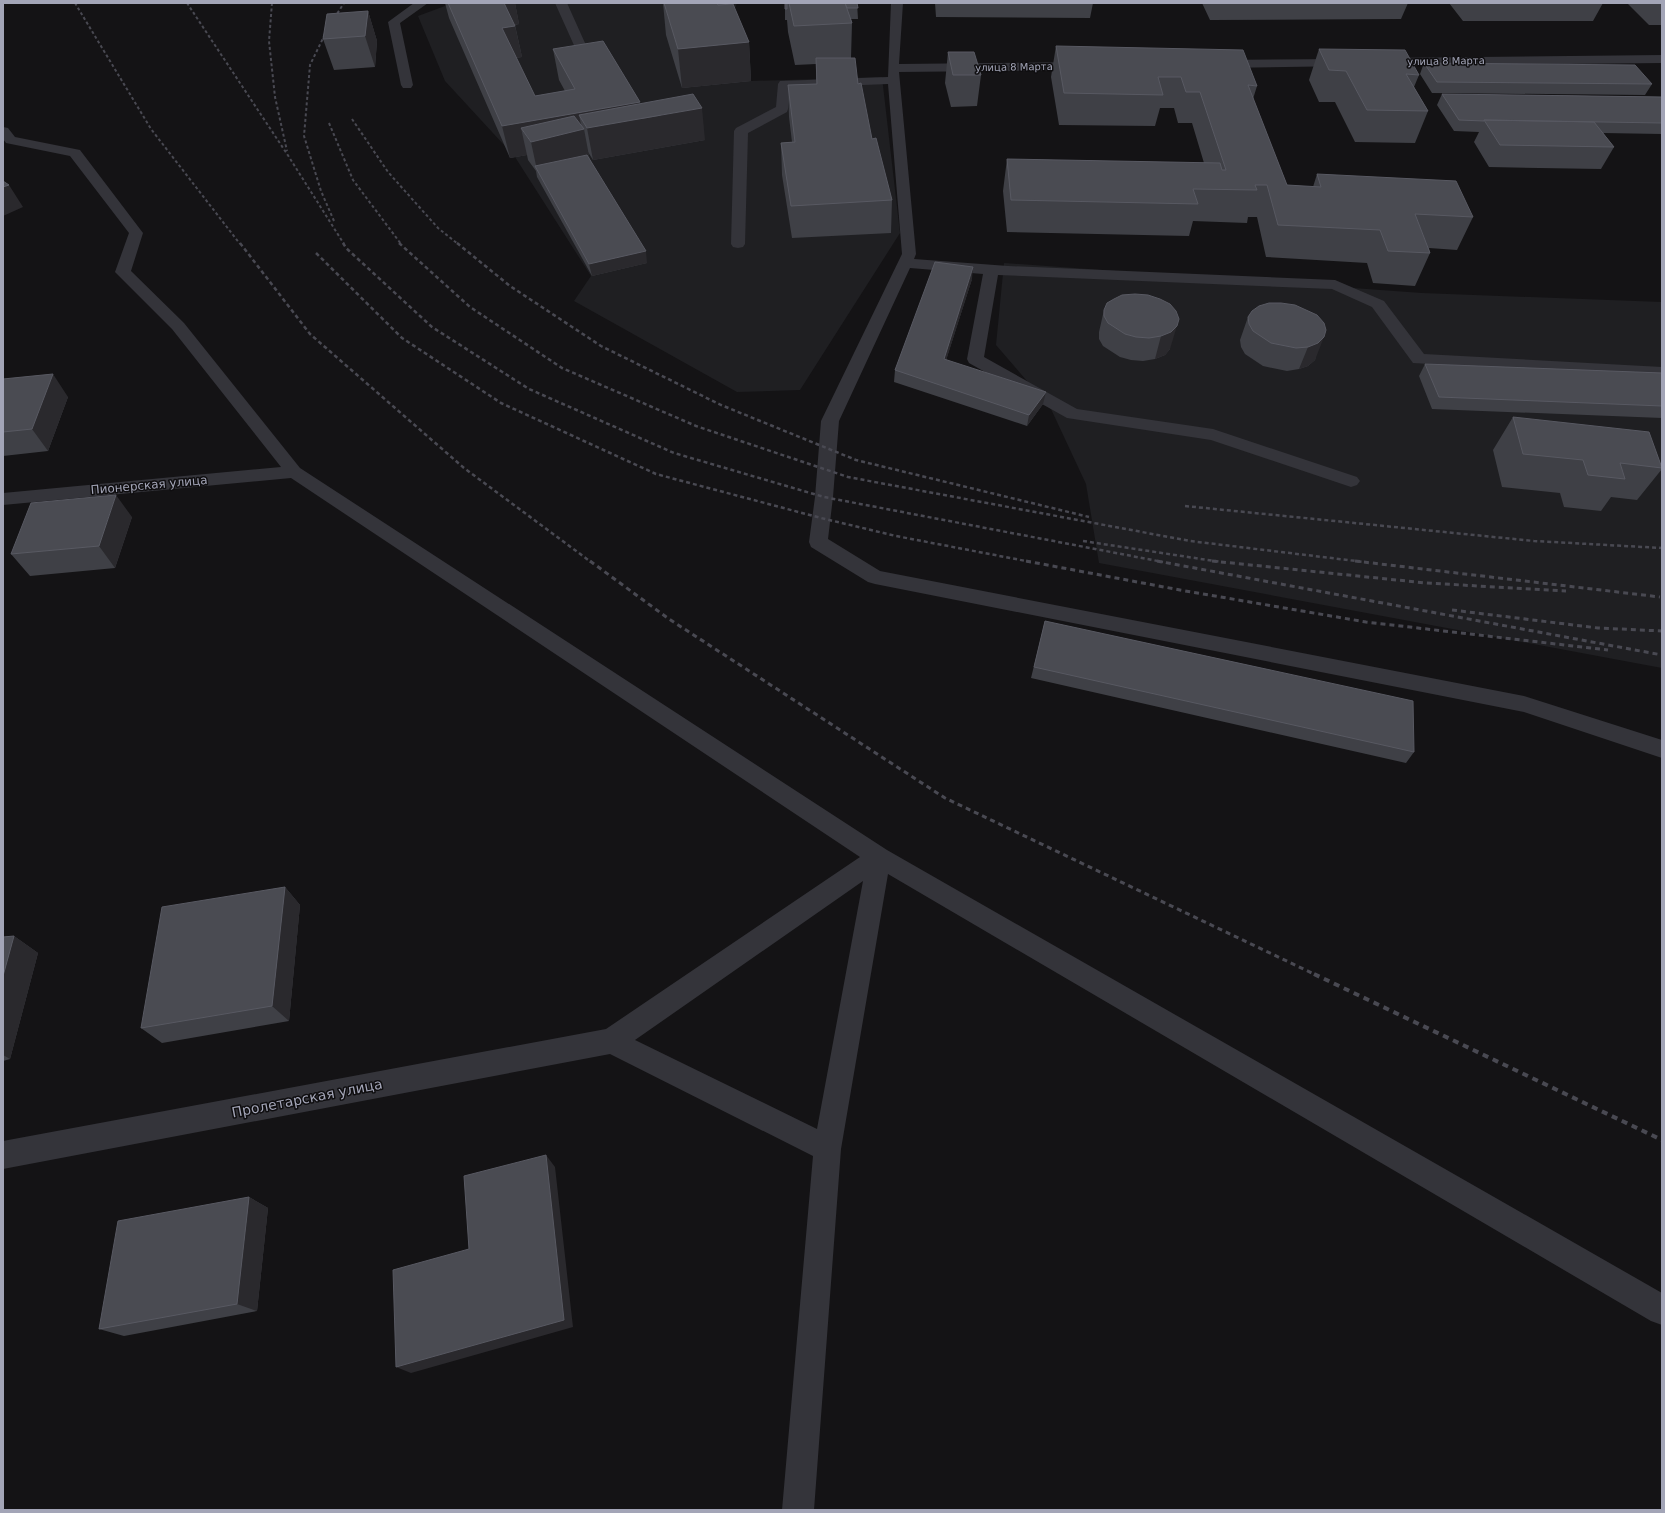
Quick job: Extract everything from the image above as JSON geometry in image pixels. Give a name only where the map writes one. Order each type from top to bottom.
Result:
[{"type":"street","points":[[407,85],[394,22],[422,3]]},
{"type":"street","points":[[561,3],[588,63]]},
{"type":"street","points":[[897,3],[894,74],[909,254],[830,421],[824,497],[818,542],[875,577],[1524,704],[1662,748]]},
{"type":"street","name":"улица 8 Марта","points":[[1371,62],[1662,59]]},
{"type":"street","points":[[1204,64],[1355,62]]},
{"type":"street","name":"улица 8 Марта","points":[[738,244],[741,131],[782,109],[784,84],[894,74],[1092,66]]},
{"type":"street","points":[[3,132],[11,140],[75,153],[136,233],[123,272],[178,326],[294,472],[879,858],[1662,1310]]},
{"type":"street","points":[[904,263],[991,270],[1335,285],[1378,304],[1419,359],[1662,372]]},
{"type":"street","points":[[991,270],[975,359],[1073,414],[1213,435],[1351,481]]},
{"type":"street","name":"Пионерская улица","points":[[3,499],[294,472]]},
{"type":"street","points":[[827,1149],[611,1041],[879,858]]},
{"type":"street","points":[[798,1510],[827,1149],[879,858]]},
{"type":"street","name":"Пролетарская улица","points":[[3,1156],[611,1041]]},
{"type":"shaded area","points":[[453,3],[737,3],[727,30],[736,42],[751,81],[882,77],[900,233],[800,390],[737,392],[574,301],[591,276],[515,157],[445,81],[418,16]]},
{"type":"shaded area","points":[[1004,263],[1422,293],[1662,302],[1662,668],[1099,563],[1086,484],[1051,409],[996,345]]},
{"type":"building","points":[[448,3],[504,3],[515,26],[502,28],[535,96],[575,89],[553,49],[603,41],[640,102],[502,126]]},
{"type":"building","points":[[664,3],[717,3],[718,5],[733,4],[749,42],[678,49]]},
{"type":"building","points":[[785,3],[787,3],[787,9],[785,9]]},
{"type":"building","points":[[789,3],[845,3],[852,23],[794,26]]},
{"type":"building","points":[[845,3],[857,3],[858,8],[847,8]]},
{"type":"building","points":[[368,11],[365,36],[323,39],[327,14]]},
{"type":"building","points":[[1056,46],[1243,50],[1257,86],[1248,85],[1287,185],[1321,187],[1317,174],[1456,181],[1473,217],[1415,214],[1430,253],[1388,251],[1380,230],[1278,225],[1267,185],[1255,185],[1257,190],[1193,189],[1198,204],[1011,200],[1007,159],[1220,163],[1222,170],[1226,170],[1200,92],[1186,92],[1181,77],[1158,77],[1163,95],[1064,93]]},
{"type":"building","points":[[1319,49],[1405,50],[1419,75],[1406,74],[1428,111],[1367,110],[1346,71],[1329,70]]},
{"type":"building","points":[[948,52],[974,52],[981,75],[953,75]]},
{"type":"building","points":[[816,58],[855,58],[858,84],[861,83],[872,139],[876,138],[892,200],[791,206],[781,143],[795,142],[788,85],[817,84]]},
{"type":"building","points":[[1424,63],[1635,65],[1652,84],[1437,82]]},
{"type":"building","points":[[693,94],[702,108],[587,128],[579,115]]},
{"type":"building","points":[[1442,94],[1662,97],[1662,123],[1459,120]]},
{"type":"building","points":[[574,116],[584,129],[531,142],[521,128]]},
{"type":"building","points":[[1484,120],[1594,122],[1614,147],[1500,145]]},
{"type":"building","points":[[587,155],[646,251],[589,264],[535,166]]},
{"type":"building","points":[[3,181],[9,185],[3,187]]},
{"type":"building","points":[[935,262],[973,267],[944,359],[1046,392],[1029,415],[895,370]]},
{"type":"building","points":[[1122,295],[1148,295],[1170,304],[1176,311],[1179,319],[1177,326],[1171,332],[1161,336],[1149,338],[1125,334],[1108,323],[1104,316],[1104,310],[1107,303]]},
{"type":"building","points":[[1269,303],[1295,305],[1317,315],[1324,323],[1326,330],[1324,337],[1318,343],[1308,347],[1296,348],[1271,343],[1253,331],[1249,324],[1248,317],[1252,311],[1259,306]]},
{"type":"building","points":[[1425,364],[1662,373],[1662,406],[1439,397]]},
{"type":"building","points":[[53,374],[32,429],[3,432],[3,379]]},
{"type":"building","points":[[1513,417],[1649,432],[1662,468],[1620,463],[1625,479],[1588,475],[1583,460],[1523,454]]},
{"type":"building","points":[[116,495],[99,546],[11,554],[31,503]]},
{"type":"building","points":[[1045,621],[1413,701],[1414,752],[1034,667]]},
{"type":"building","points":[[285,887],[272,1006],[141,1028],[162,907]]},
{"type":"building","points":[[14,936],[3,976],[3,937]]},
{"type":"building","points":[[546,1155],[564,1320],[396,1367],[393,1270],[469,1249],[464,1176]]},
{"type":"building","points":[[249,1197],[237,1304],[99,1329],[118,1221]]},
{"type":"railway","points":[[75,3],[151,129],[240,244]]},
{"type":"railway","points":[[187,3],[289,157],[344,244]]},
{"type":"railway","points":[[272,3],[269,41],[275,97],[287,151]]},
{"type":"railway","points":[[334,221],[321,191],[304,136],[310,65],[328,28],[344,3]]},
{"type":"railway","points":[[352,119],[388,172],[438,228],[458,244]]},
{"type":"railway","points":[[329,123],[353,180],[401,244]]},
{"type":"railway","points":[[240,243],[310,334],[464,468],[591,562]]},
{"type":"railway","points":[[343,243],[346,248],[432,327],[529,389],[674,453],[824,497],[1163,562]]},
{"type":"railway","points":[[399,243],[470,307],[562,368],[696,426],[848,477],[1190,541],[1364,562]]},
{"type":"railway","points":[[457,243],[510,286],[601,346],[721,405],[856,460],[1089,517]]},
{"type":"railway","points":[[316,253],[402,338],[501,403],[656,474],[821,518],[896,536],[1031,562]]},
{"type":"railway","points":[[1185,506],[1534,541],[1662,548]]},
{"type":"railway","points":[[1083,541],[1219,562]]},
{"type":"railway","points":[[590,561],[669,619],[945,798],[1316,975]]},
{"type":"railway","points":[[1026,561],[1180,590],[1366,622],[1608,650]]},
{"type":"railway","points":[[1157,561],[1662,655]]},
{"type":"railway","points":[[1212,561],[1219,562]]},
{"type":"railway","points":[[1355,561],[1660,597]]},
{"type":"railway","points":[[1219,562],[1426,583],[1566,591]]},
{"type":"railway","points":[[1452,610],[1598,628],[1662,631]]},
{"type":"railway","points":[[1314,974],[1662,1140]]}]
